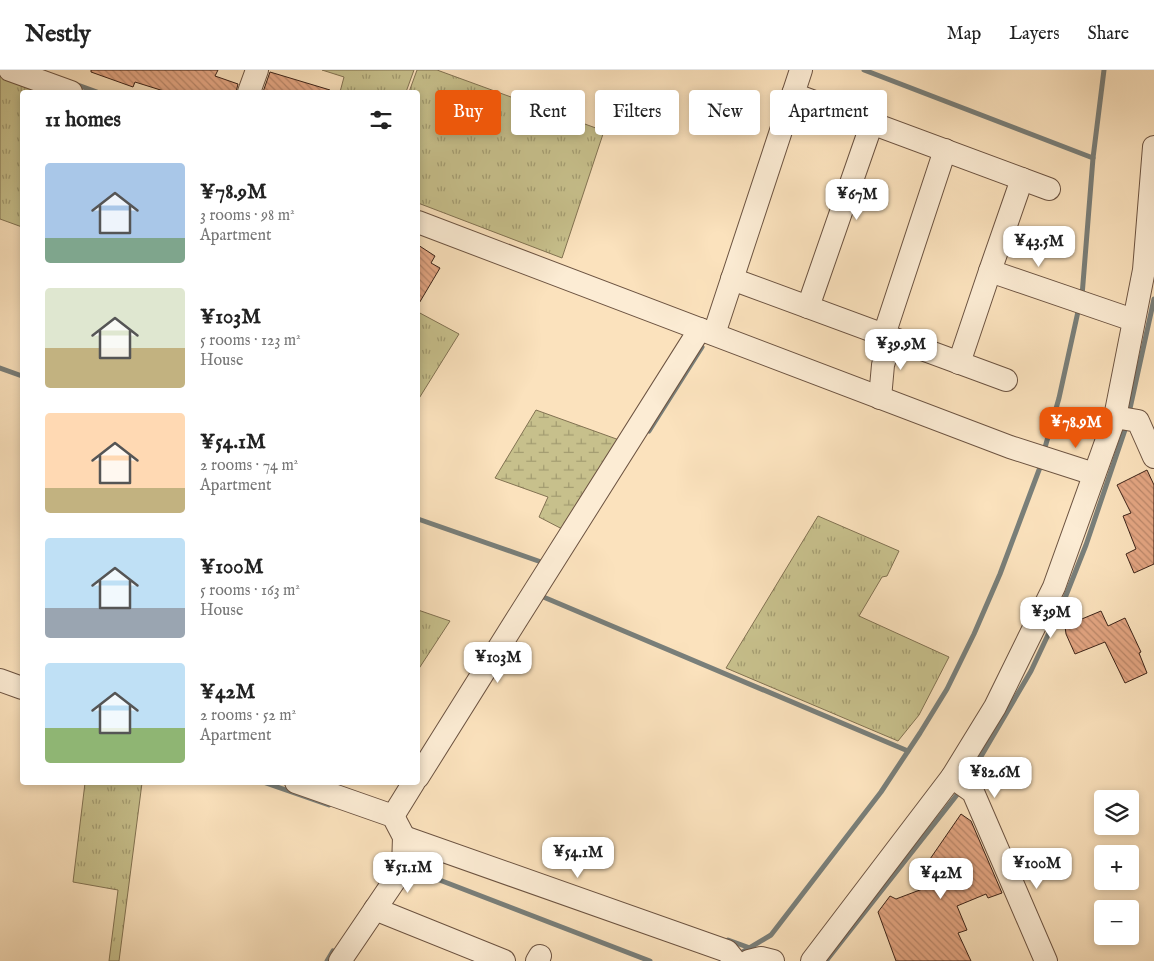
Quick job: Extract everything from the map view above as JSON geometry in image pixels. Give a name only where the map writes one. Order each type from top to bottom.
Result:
[{"type":"street","points":[[10,70],[65,90]]},
{"type":"street","points":[[250,90],[256,70]]},
{"type":"street","points":[[794,90],[801,70]]},
{"type":"street","points":[[887,129],[1049,189]]},
{"type":"street","points":[[420,774],[511,626],[712,328],[732,279],[779,135]]},
{"type":"street","points":[[808,307],[868,135]]},
{"type":"street","points":[[812,961],[960,783],[995,707],[1036,626],[1065,558],[1094,474],[1124,418],[1133,320],[1144,270],[1154,147]]},
{"type":"street","points":[[880,398],[888,336],[945,150]]},
{"type":"street","points":[[959,363],[1022,179]]},
{"type":"street","points":[[420,223],[712,328],[880,398],[1041,457],[1094,474]]},
{"type":"street","points":[[990,271],[1133,320]]},
{"type":"street","points":[[732,279],[1006,380]]},
{"type":"street","points":[[1124,418],[1138,421],[1154,457]]},
{"type":"street","points":[[0,680],[20,687]]},
{"type":"street","points":[[960,783],[973,792],[975,801],[996,843],[1046,961]]},
{"type":"street","points":[[305,785],[393,816],[404,837],[403,868],[340,961]]},
{"type":"street","points":[[393,816],[412,785]]},
{"type":"street","points":[[404,837],[738,958],[761,958],[773,961]]},
{"type":"street","points":[[375,910],[504,961]]},
{"type":"green space","points":[[322,70],[414,70],[407,90],[341,90],[344,77]]},
{"type":"green space","points":[[417,70],[437,70],[492,90],[435,90],[435,135],[501,135],[501,93],[511,97],[511,135],[585,135],[585,124],[595,128],[595,135],[603,135],[562,258],[420,204],[420,90],[410,90]]},
{"type":"green space","points":[[0,73],[45,90],[20,90],[20,226],[0,219]]},
{"type":"green space","points":[[420,313],[459,334],[420,397]]},
{"type":"green space","points":[[536,410],[622,441],[566,531],[539,517],[548,497],[495,478]]},
{"type":"green space","points":[[818,516],[899,551],[887,576],[882,577],[859,616],[949,657],[919,715],[898,741],[726,668]]},
{"type":"green space","points":[[420,611],[450,621],[420,667]]},
{"type":"green space","points":[[85,785],[142,785],[119,961],[109,961],[118,890],[73,882]]},
{"type":"building","points":[[91,70],[218,70],[215,76],[238,84],[236,90],[161,90],[135,82],[133,87],[91,72]]},
{"type":"building","points":[[270,72],[330,90],[264,90]]},
{"type":"building","points":[[420,246],[435,256],[431,263],[440,268],[420,302]]},
{"type":"building","points":[[1147,470],[1154,485],[1154,564],[1134,573],[1126,554],[1136,549],[1123,516],[1131,513],[1117,485]]},
{"type":"building","points":[[1101,611],[1108,626],[1125,618],[1141,652],[1139,653],[1147,673],[1125,683],[1105,642],[1075,654],[1066,634],[1065,626]]},
{"type":"building","points":[[961,814],[971,821],[1002,893],[988,898],[986,894],[957,906],[967,930],[958,933],[971,961],[896,961],[878,912],[890,896],[896,899],[933,885],[919,875]]},
{"type":"waterway","points":[[864,70],[1093,158]]},
{"type":"waterway","points":[[1082,296],[1093,158],[1104,70]]},
{"type":"waterway","points":[[75,84],[92,90]]},
{"type":"waterway","points":[[1129,413],[1154,299]]},
{"type":"waterway","points":[[1044,451],[1059,398],[1079,307]]},
{"type":"waterway","points":[[649,431],[702,347]]},
{"type":"waterway","points":[[0,368],[20,375]]},
{"type":"waterway","points":[[966,782],[1031,671],[1063,603],[1086,545],[1127,424]]},
{"type":"waterway","points":[[741,953],[771,935],[881,792],[947,689],[974,634],[1000,574],[1042,462]]},
{"type":"waterway","points":[[420,520],[544,563]]},
{"type":"waterway","points":[[541,596],[908,751]]},
{"type":"waterway","points":[[272,785],[329,805]]},
{"type":"waterway","points":[[826,961],[960,791]]},
{"type":"waterway","points":[[411,869],[650,961]]},
{"type":"waterway","points":[[728,940],[750,948]]},
{"type":"waterway","points":[[327,961],[333,951]]}]
